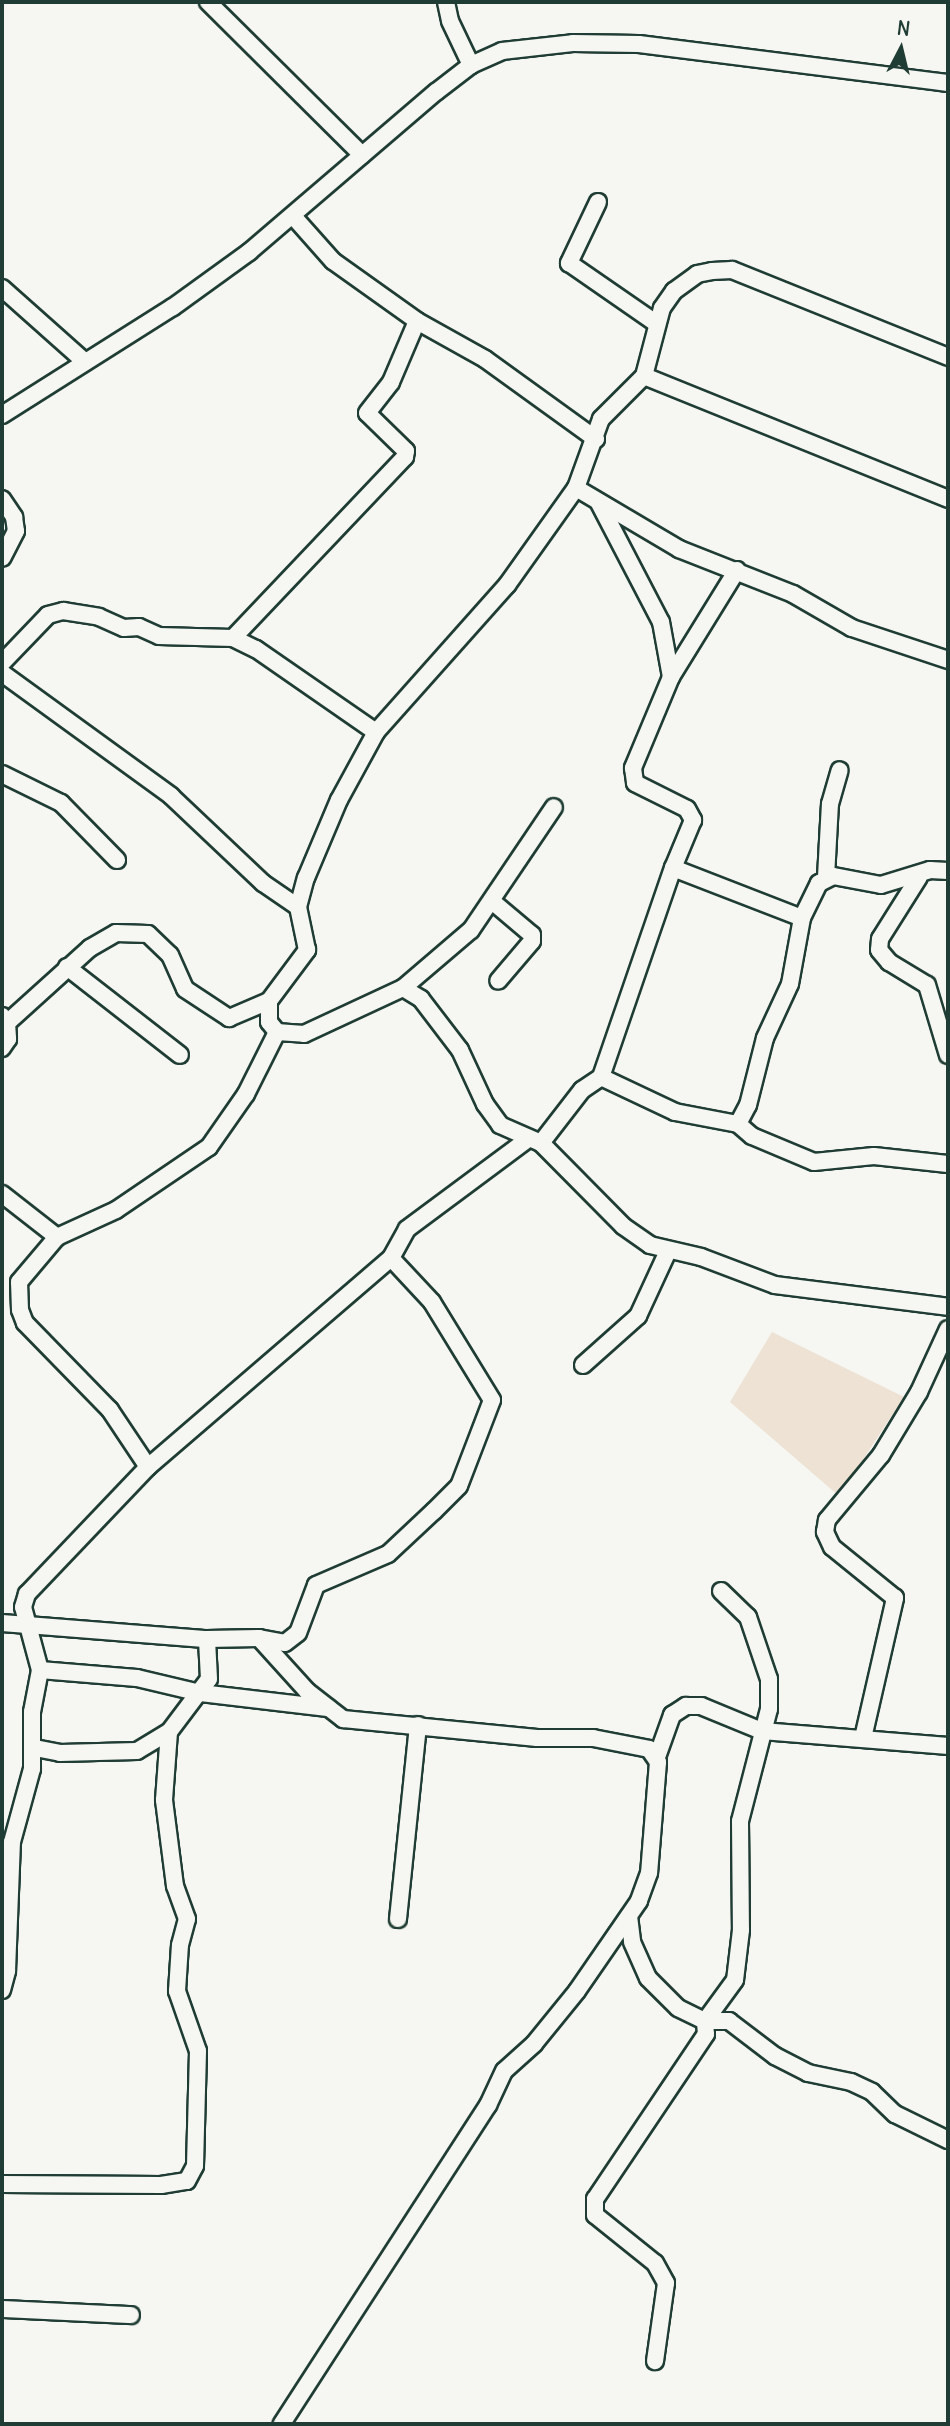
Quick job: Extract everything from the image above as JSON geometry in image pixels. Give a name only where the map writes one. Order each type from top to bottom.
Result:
[{"type":"street","points":[[208,2],[362,155]]},
{"type":"street","points":[[446,2],[450,21],[471,65]]},
{"type":"street","points":[[2,415],[173,307],[293,216],[471,65],[502,51],[544,44],[639,44],[948,83]]},
{"type":"street","points":[[598,202],[569,263],[657,324]]},
{"type":"street","points":[[293,216],[333,261],[417,321],[485,359],[596,439]]},
{"type":"street","points":[[2,1048],[8,1039],[5,1020],[67,967],[116,933],[148,934],[170,955],[185,989],[229,1018],[269,1001],[307,950],[298,907],[339,800],[376,732],[507,585],[576,488],[596,439],[601,419],[644,376],[657,324],[674,291],[697,274],[732,270],[948,357]]},
{"type":"street","points":[[2,288],[85,362]]},
{"type":"street","points":[[233,638],[405,457],[406,451],[368,413],[391,382],[417,321]]},
{"type":"street","points":[[644,376],[948,499]]},
{"type":"street","points":[[576,488],[655,537],[793,594],[852,628],[948,660]]},
{"type":"street","points":[[2,499],[14,517],[16,531],[2,558]]},
{"type":"street","points":[[599,503],[661,622],[671,677]]},
{"type":"street","points":[[2,1990],[7,1971],[12,1842],[35,1748],[32,1712],[40,1670],[23,1607],[34,1584],[148,1467],[391,1258],[407,1229],[534,1141],[582,1090],[601,1077],[673,868],[693,820],[687,809],[635,783],[633,768],[671,677],[737,570]]},
{"type":"street","points":[[2,663],[48,615],[62,611],[99,617],[159,636],[233,638],[256,649],[376,732]]},
{"type":"street","points":[[2,673],[171,796],[263,883],[298,907]]},
{"type":"street","points":[[738,1124],[748,1105],[765,1038],[790,984],[802,918],[825,877],[831,804],[840,770]]},
{"type":"street","points":[[2,774],[61,803],[117,860]]},
{"type":"street","points":[[276,1032],[304,1034],[403,988],[471,930],[493,902],[554,807]]},
{"type":"street","points":[[673,868],[802,918]]},
{"type":"street","points":[[825,877],[881,884],[919,877],[930,870],[948,871]]},
{"type":"street","points":[[919,877],[880,939],[879,950],[889,962],[927,985],[948,1055]]},
{"type":"street","points":[[493,902],[532,935],[532,941],[498,981]]},
{"type":"street","points":[[67,967],[180,1055]]},
{"type":"street","points":[[403,988],[421,999],[460,1050],[485,1104],[500,1125],[534,1141],[623,1226],[649,1245],[701,1257],[775,1284],[948,1307]]},
{"type":"street","points":[[269,1001],[269,1022],[276,1032]]},
{"type":"street","points":[[2,1291],[19,1282],[57,1237],[116,1210],[209,1147],[246,1094],[276,1032]]},
{"type":"street","points":[[601,1077],[675,1112],[738,1124],[752,1136],[814,1162],[874,1156],[948,1164]]},
{"type":"street","points":[[2,1194],[57,1237]]},
{"type":"street","points":[[583,1365],[638,1316],[668,1251]]},
{"type":"street","points":[[2,1623],[207,1639],[259,1638],[285,1643],[298,1633],[316,1585],[388,1554],[434,1511],[459,1486],[466,1459],[491,1410],[485,1383],[452,1330],[391,1258]]},
{"type":"street","points":[[19,1282],[20,1310],[25,1323],[110,1410],[148,1467]]},
{"type":"street","points":[[863,1738],[895,1598],[832,1547],[825,1532],[827,1520],[881,1455],[919,1392],[948,1329]]},
{"type":"street","points":[[655,2361],[666,2283],[655,2263],[595,2215],[595,2199],[706,2034],[705,2021],[735,1980],[740,1930],[740,1821],[769,1709],[769,1679],[748,1616],[721,1591]]},
{"type":"street","points":[[259,1638],[343,1719],[537,1738],[593,1738],[649,1749],[657,1757]]},
{"type":"street","points":[[35,1748],[60,1753],[137,1751],[169,1732],[209,1679],[207,1639]]},
{"type":"street","points":[[40,1670],[137,1678],[200,1693],[330,1709]]},
{"type":"street","points":[[282,2424],[488,2105],[503,2071],[560,2012],[629,1916],[649,1873],[657,1757],[672,1715],[686,1706],[701,1706],[762,1731],[948,1746]]},
{"type":"street","points":[[398,1919],[418,1725]]},
{"type":"street","points":[[2,2184],[161,2185],[187,2181],[195,2166],[198,2051],[177,1991],[180,1945],[187,1919],[175,1886],[164,1800],[169,1732]]},
{"type":"street","points":[[629,1916],[632,1942],[648,1978],[678,2008],[705,2021],[729,2021],[775,2056],[808,2073],[851,2082],[872,2092],[895,2114],[948,2140]]},
{"type":"street","points":[[2,2309],[131,2315]]},
{"type":"shaded area","points":[[772,1332],[904,1397],[839,1496],[730,1402]]}]
